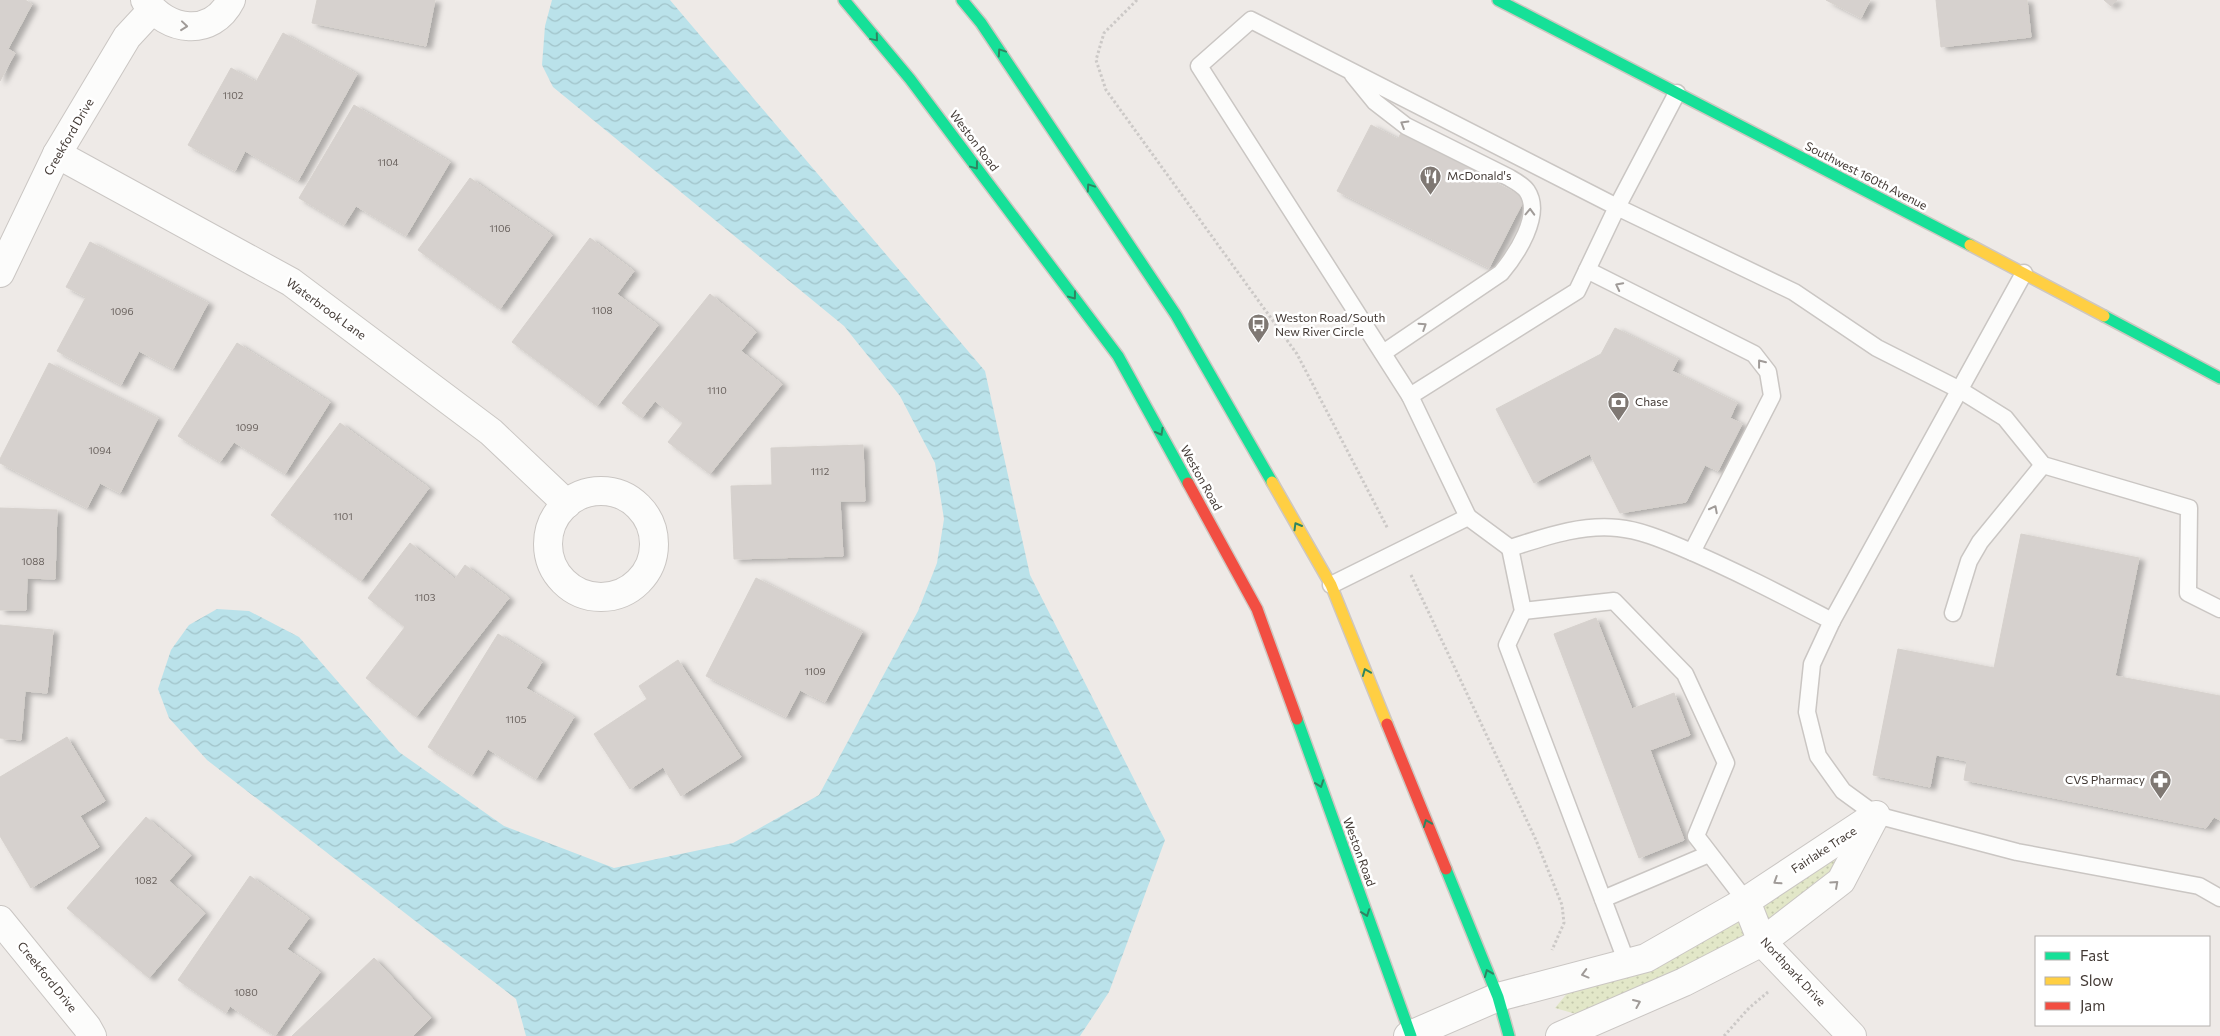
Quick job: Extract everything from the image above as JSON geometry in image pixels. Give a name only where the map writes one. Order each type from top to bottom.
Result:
[{"type":"main road","name":"Weston Road","points":[[844,0],[910,79],[1118,356],[1257,609],[1410,1036]]},
{"type":"main road","points":[[962,0],[981,23],[1176,315],[1331,585],[1498,997],[1509,1036]]},
{"type":"main road","name":"Southwest 160th Avenue","points":[[1498,0],[2024,273],[2220,378]]},
{"type":"street","name":"Creekford Drive","points":[[0,273],[57,154],[149,5],[164,20],[178,26],[193,26],[208,22],[221,14],[231,0]]},
{"type":"street","name":"Waterbrook Lane","points":[[57,154],[291,282],[491,432],[567,504]]},
{"type":"street","name":"Fairlake Trace","points":[[1410,1036],[1498,997],[1646,958],[1746,902],[1876,815]]},
{"type":"street","name":"Fairlake Trace","points":[[1560,1036],[1684,982],[1762,942],[1841,881],[1876,815]]},
{"type":"street","name":"Northpark Drive","points":[[1746,902],[1762,942],[1852,1036]]},
{"type":"street","name":"Creekford Drive","points":[[0,920],[87,1027],[92,1036]]},
{"type":"lane","points":[[1626,963],[1507,645],[1523,611],[1510,548],[1468,517],[1410,396],[1199,66],[1251,20],[1617,207],[1794,292],[1877,348],[1960,390],[2005,418],[2043,465],[2189,508],[2188,593],[2220,609]]},
{"type":"lane","points":[[1348,69],[1388,114],[1406,126],[1523,186],[1528,192],[1530,202],[1528,228],[1514,256],[1501,273],[1383,353]]},
{"type":"lane","points":[[1410,396],[1577,291],[1617,207],[1677,93]]},
{"type":"lane","points":[[1587,270],[1754,354],[1768,372],[1772,396],[1692,552]]},
{"type":"lane","points":[[2024,273],[1832,621],[1812,664],[1807,712],[1818,756],[1843,791],[1876,815],[2017,852],[2199,886],[2220,898]]},
{"type":"lane","points":[[1954,613],[1969,561],[1980,542],[2043,465]]},
{"type":"lane","points":[[1331,585],[1468,517]]},
{"type":"lane","points":[[1510,548],[1569,530],[1618,528],[1656,538],[1692,552],[1752,579],[1832,621]]},
{"type":"lane","points":[[1523,611],[1614,601],[1685,674],[1726,763],[1696,836],[1746,902]]},
{"type":"lane","points":[[1603,899],[1709,854]]},
{"type":"path","points":[[1136,0],[1104,34],[1096,60],[1106,90],[1298,354],[1399,551],[1536,840],[1562,905],[1564,924],[1550,954]]},
{"type":"path","points":[[1724,1036],[1749,1008],[1792,972]]},
{"type":"green space","points":[[1876,815],[1841,881],[1597,1020],[1555,1008],[1583,974],[1627,963]]},
{"type":"water","points":[[552,0],[670,0],[985,371],[1030,575],[1165,840],[1109,992],[1080,1036],[526,1036],[516,999],[207,760],[169,718],[158,689],[171,650],[189,625],[217,609],[249,611],[299,637],[399,752],[504,826],[614,868],[733,843],[819,795],[918,611],[937,563],[944,519],[935,463],[900,396],[844,326],[553,87],[542,65],[545,26]]},
{"type":"building","points":[[0,0],[25,0],[32,4],[8,49],[15,53],[0,81]]},
{"type":"building","points":[[317,0],[435,0],[426,46],[312,23]]},
{"type":"building","points":[[1826,0],[1870,0],[1861,18]]},
{"type":"building","points":[[1936,0],[2027,0],[2031,37],[1941,47]]},
{"type":"building","points":[[2104,0],[2117,0],[2111,6]]},
{"type":"building","points":[[283,33],[357,74],[298,181],[245,151],[235,171],[188,145],[231,68],[256,82]]},
{"type":"building","points":[[354,105],[450,162],[406,236],[356,206],[344,225],[299,198]]},
{"type":"building","name":"McDonald's","points":[[1371,125],[1398,139],[1402,131],[1476,169],[1475,172],[1525,198],[1489,268],[1337,191]]},
{"type":"building","points":[[470,178],[552,235],[500,309],[418,250]]},
{"type":"building","points":[[590,238],[634,271],[617,294],[658,325],[597,406],[512,342]]},
{"type":"building","points":[[90,242],[208,303],[173,369],[139,351],[121,385],[57,351],[86,297],[66,287]]},
{"type":"building","points":[[710,294],[756,332],[741,351],[782,384],[710,474],[668,442],[683,423],[655,401],[642,418],[622,403]]},
{"type":"building","name":"Chase","points":[[1615,328],[1678,359],[1672,371],[1737,403],[1730,418],[1742,424],[1718,471],[1705,465],[1686,502],[1620,513],[1590,454],[1534,483],[1496,409],[1601,354]]},
{"type":"building","points":[[237,343],[330,402],[285,474],[234,442],[220,462],[178,436]]},
{"type":"building","points":[[49,363],[158,418],[120,493],[100,483],[87,508],[0,463],[0,459]]},
{"type":"building","points":[[340,423],[429,488],[361,581],[271,515]]},
{"type":"building","points":[[863,445],[865,501],[840,501],[843,556],[734,559],[731,486],[772,485],[771,448]]},
{"type":"building","points":[[0,508],[57,510],[55,579],[27,578],[26,610],[0,610]]},
{"type":"building","points":[[2021,534],[2139,558],[2115,676],[2220,696],[2220,820],[2214,817],[2206,828],[1964,780],[1967,761],[1936,755],[1930,787],[1873,775],[1898,649],[1994,668]]},
{"type":"building","points":[[410,543],[455,579],[465,565],[509,598],[416,717],[366,678],[405,627],[368,598]]},
{"type":"building","points":[[756,578],[862,632],[825,702],[800,690],[786,717],[706,676]]},
{"type":"building","points":[[1596,618],[1632,709],[1674,693],[1690,735],[1650,750],[1684,840],[1639,858],[1554,634]]},
{"type":"building","points":[[0,625],[53,630],[47,693],[25,691],[21,740],[0,738]]},
{"type":"building","points":[[498,634],[542,662],[526,688],[574,717],[536,779],[488,749],[472,775],[428,747]]},
{"type":"building","points":[[678,660],[741,757],[681,796],[663,767],[630,789],[594,734],[647,699],[639,686]]},
{"type":"building","points":[[67,737],[105,801],[80,816],[99,847],[31,888],[0,836],[0,777]]},
{"type":"building","points":[[146,817],[191,855],[169,881],[205,913],[149,978],[67,908]]},
{"type":"building","points":[[250,876],[309,918],[287,949],[320,972],[275,1036],[230,1006],[226,1013],[178,980]]},
{"type":"building","points":[[374,958],[431,1018],[413,1036],[292,1036]]},
{"type":"traffic: fast","points":[[844,0],[910,79],[1118,356],[1188,483]]},
{"type":"traffic: fast","points":[[962,0],[981,23],[1176,315],[1272,482]]},
{"type":"traffic: fast","points":[[1498,0],[1970,245]]},
{"type":"traffic: fast","points":[[2104,316],[2220,378]]},
{"type":"traffic: fast","points":[[1297,719],[1411,1036]]},
{"type":"traffic: fast","points":[[1446,869],[1498,997],[1509,1036]]},
{"type":"traffic: slow","points":[[1970,245],[2104,316]]},
{"type":"traffic: slow","points":[[1272,482],[1331,585],[1387,724]]},
{"type":"traffic: jam","points":[[1188,483],[1257,609],[1297,719]]},
{"type":"traffic: jam","points":[[1387,724],[1446,869]]},
{"type":"place","name":"McDonald's","points":[[1431,195]]},
{"type":"place","name":"Weston Road/South New River Circle","points":[[1259,344]]},
{"type":"place","name":"Chase","points":[[1619,421]]},
{"type":"place","name":"CVS Pharmacy","points":[[2161,799]]}]
